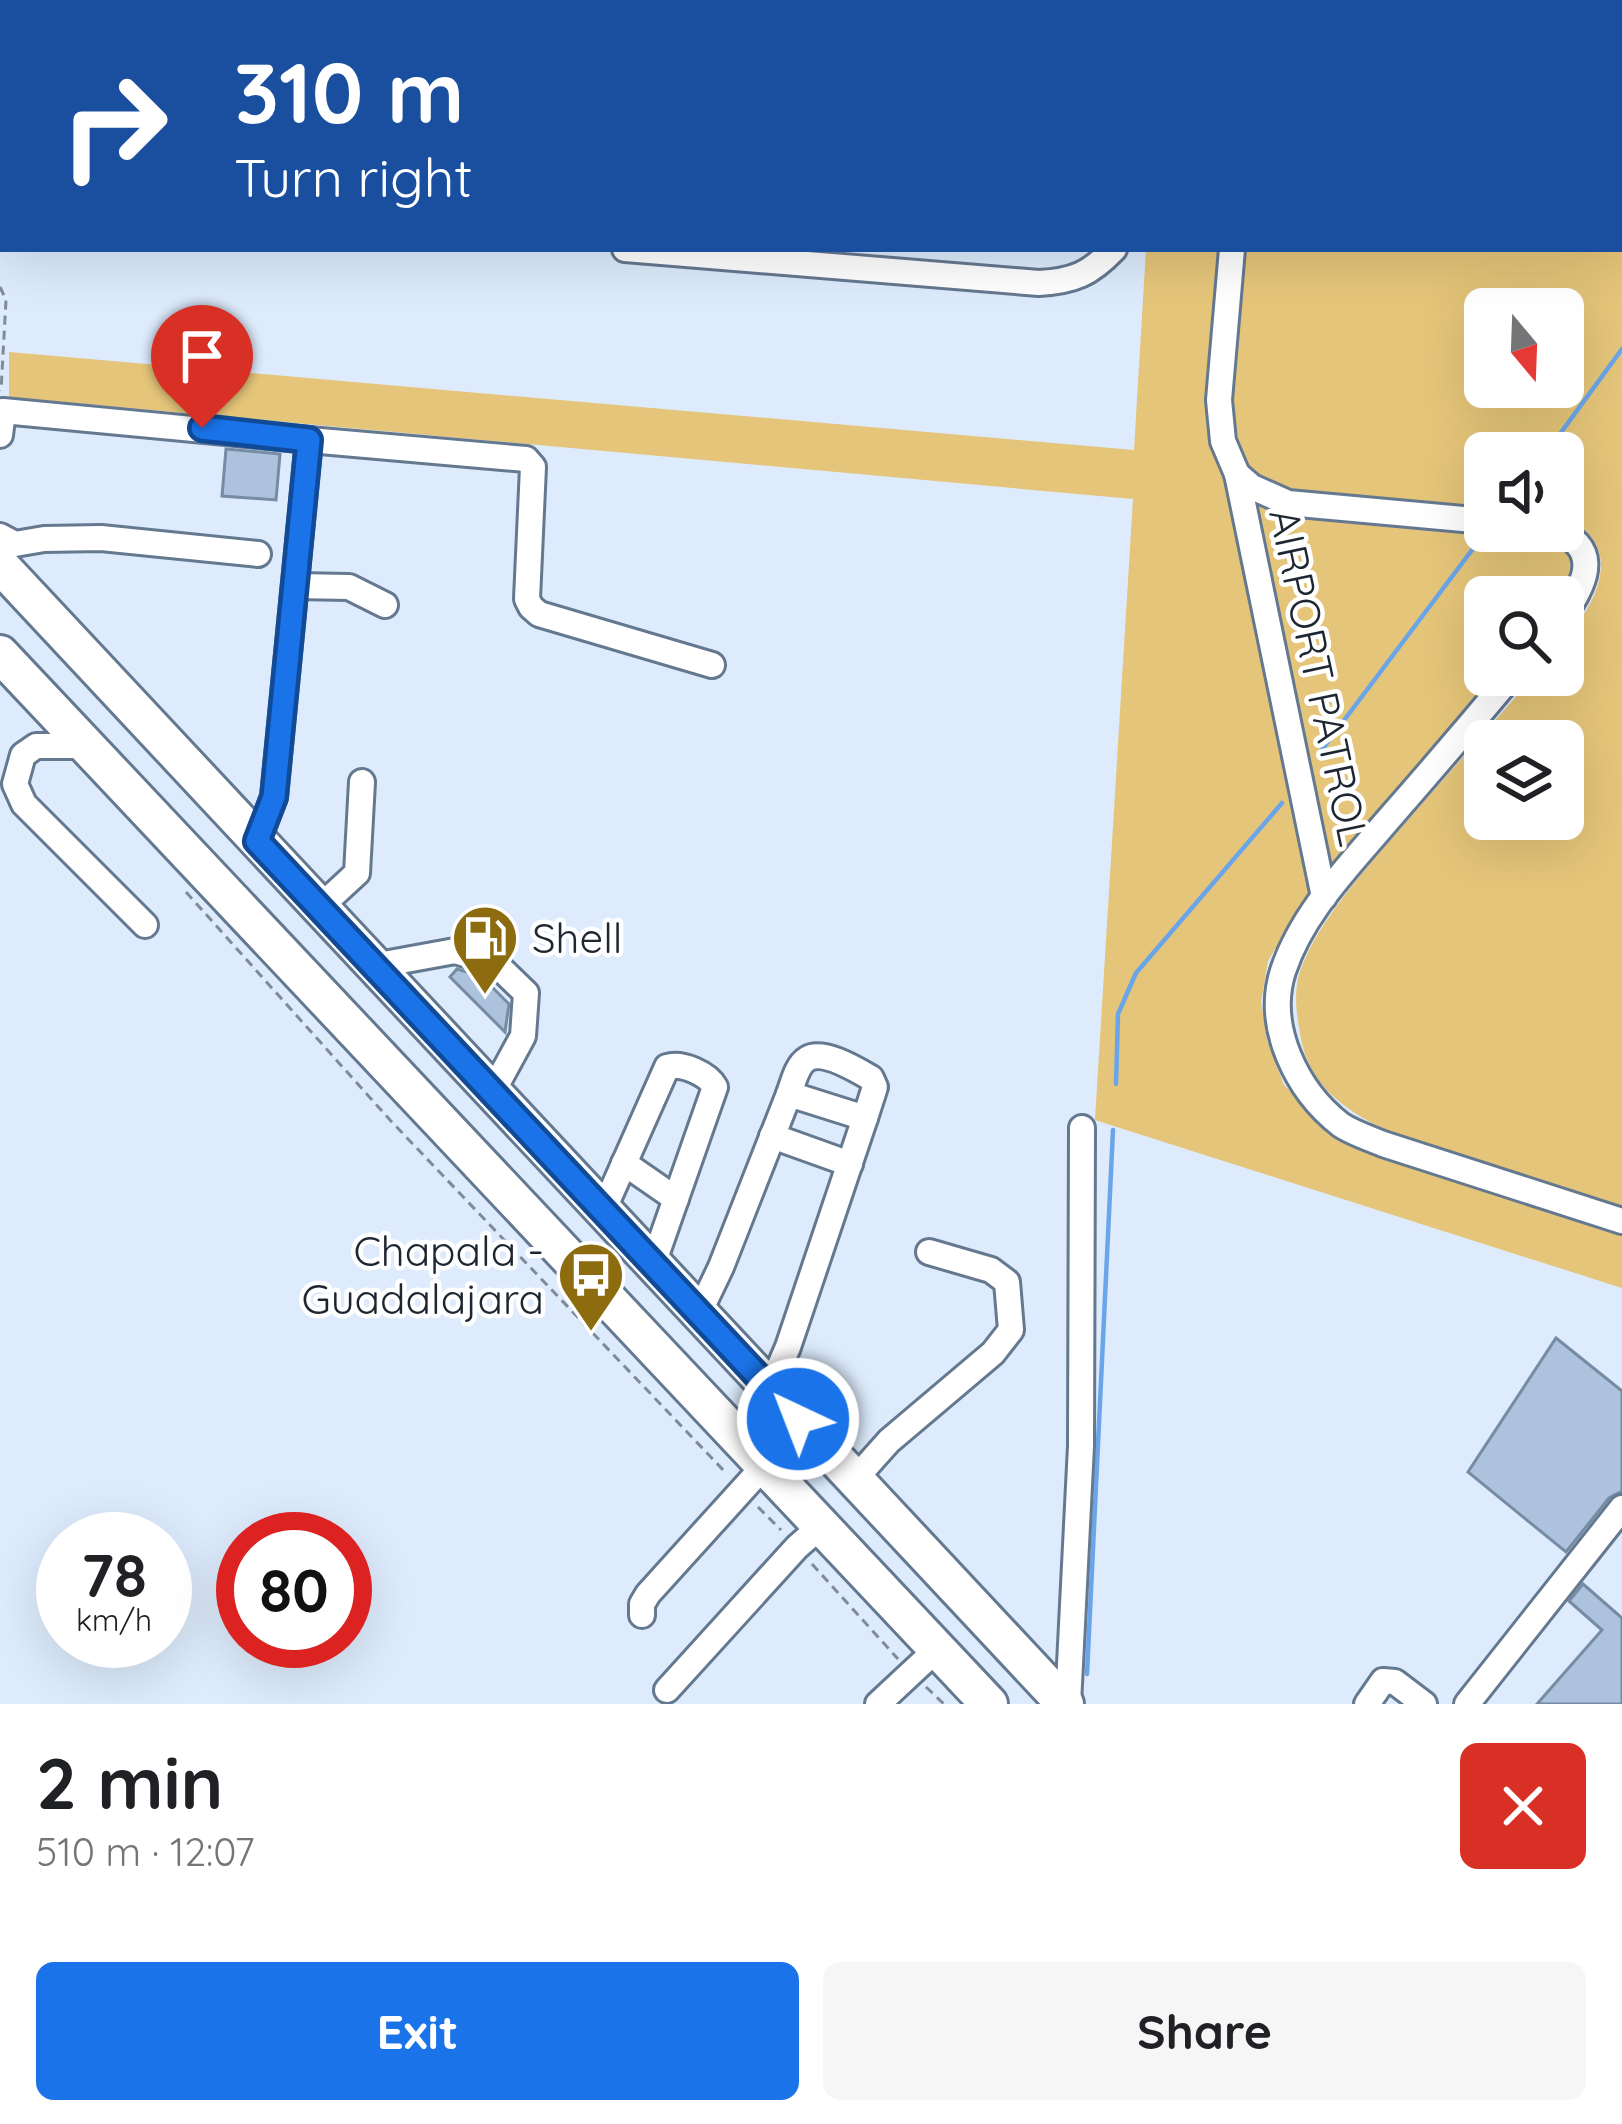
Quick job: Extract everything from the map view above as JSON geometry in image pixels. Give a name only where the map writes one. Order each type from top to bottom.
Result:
[{"type":"highway","points":[[0,565],[1066,1704]]},
{"type":"highway","points":[[0,654],[924,1662],[989,1704]]},
{"type":"street","points":[[662,252],[1039,283],[1064,282],[1094,270],[1111,252]]},
{"type":"street","name":"AIRPORT PATROL","points":[[1232,252],[1219,400],[1223,441],[1237,474],[1324,897]]},
{"type":"street","points":[[1,423],[309,440],[526,459],[533,467],[526,598],[531,607],[539,614],[712,665]]},
{"type":"street","points":[[257,841],[274,797],[309,440]]},
{"type":"street","name":"AIRPORT PATROL","points":[[1237,474],[1252,488],[1288,503],[1464,518]]},
{"type":"street","points":[[0,536],[16,544],[101,538],[258,554]]},
{"type":"street","points":[[296,586],[349,587],[385,605]]},
{"type":"street","name":"AIRPORT PATROL","points":[[1494,696],[1324,897],[1297,940],[1282,974],[1279,1002],[1288,1058],[1322,1108],[1346,1128],[1622,1221]]},
{"type":"street","points":[[87,746],[36,746],[23,755],[15,784],[23,804],[145,926]]},
{"type":"street","points":[[320,908],[357,873],[362,782]]},
{"type":"street","points":[[374,966],[455,951],[495,963],[526,993],[523,1036],[492,1093]]},
{"type":"street","points":[[698,1313],[721,1267],[801,1063],[823,1056],[872,1078],[875,1087],[850,1164],[770,1389]]},
{"type":"street","points":[[603,1211],[667,1067],[676,1064],[710,1078],[716,1087],[653,1264]]},
{"type":"street","points":[[789,1094],[865,1118]]},
{"type":"street","points":[[1066,1704],[1081,1447],[1082,1128]]},
{"type":"street","points":[[772,1136],[850,1164]]},
{"type":"street","points":[[624,1162],[676,1199]]},
{"type":"street","points":[[855,1479],[1011,1330],[1007,1282],[991,1270],[929,1252]]},
{"type":"street","points":[[643,1615],[648,1594],[753,1478]]},
{"type":"street","points":[[1467,1704],[1622,1508]]},
{"type":"street","points":[[667,1690],[809,1537]]},
{"type":"street","points":[[878,1704],[924,1662]]},
{"type":"street","points":[[1367,1704],[1383,1682],[1395,1682],[1424,1704]]},
{"type":"path","points":[[0,287],[6,300],[1,423]]},
{"type":"path","points":[[184,890],[390,1120],[809,1537],[924,1662],[944,1704]]},
{"type":"shaded area","points":[[1146,252],[1221,252],[1212,443],[1228,483],[1255,503],[1298,516],[1464,531],[1464,552],[1566,552],[1571,559],[1569,576],[1464,576],[1464,696],[1476,696],[1308,894],[1268,961],[1261,1002],[1267,1040],[1284,1085],[1331,1133],[1374,1154],[1622,1235],[1622,1288],[1095,1120],[1133,499],[9,397],[9,352],[1134,450]]},
{"type":"shaded area","points":[[1243,252],[1622,252],[1622,1208],[1388,1131],[1357,1114],[1331,1094],[1311,1068],[1296,1007],[1305,958],[1331,914],[1464,756],[1464,840],[1584,840],[1584,720],[1496,720],[1517,696],[1584,696],[1584,614],[1596,589],[1601,559],[1584,530],[1584,432],[1464,432],[1464,508],[1317,497],[1271,488],[1248,469],[1231,425],[1229,401]]},
{"type":"building","points":[[226,449],[280,454],[276,500],[222,496]]},
{"type":"building","name":"Shell","points":[[457,969],[481,976],[509,1004],[505,1032],[450,977]]},
{"type":"building","points":[[1556,1338],[1622,1391],[1622,1491],[1609,1498],[1566,1552],[1468,1472]]},
{"type":"building","points":[[1583,1584],[1622,1618],[1622,1704],[1537,1704],[1602,1630],[1569,1601]]},
{"type":"waterway","points":[[1561,432],[1622,349]]},
{"type":"waterway","points":[[1321,751],[1470,552]]},
{"type":"waterway","points":[[1116,1084],[1118,1014],[1136,973],[1282,803]]},
{"type":"waterway","points":[[1087,1674],[1113,1130]]},
{"type":"place","name":"Shell","points":[[485,997]]},
{"type":"place","name":"Chapala - Guadalajara","points":[[591,1334]]},
{"type":"route","points":[[202,428],[309,440],[274,797],[257,841],[798,1419]]}]
